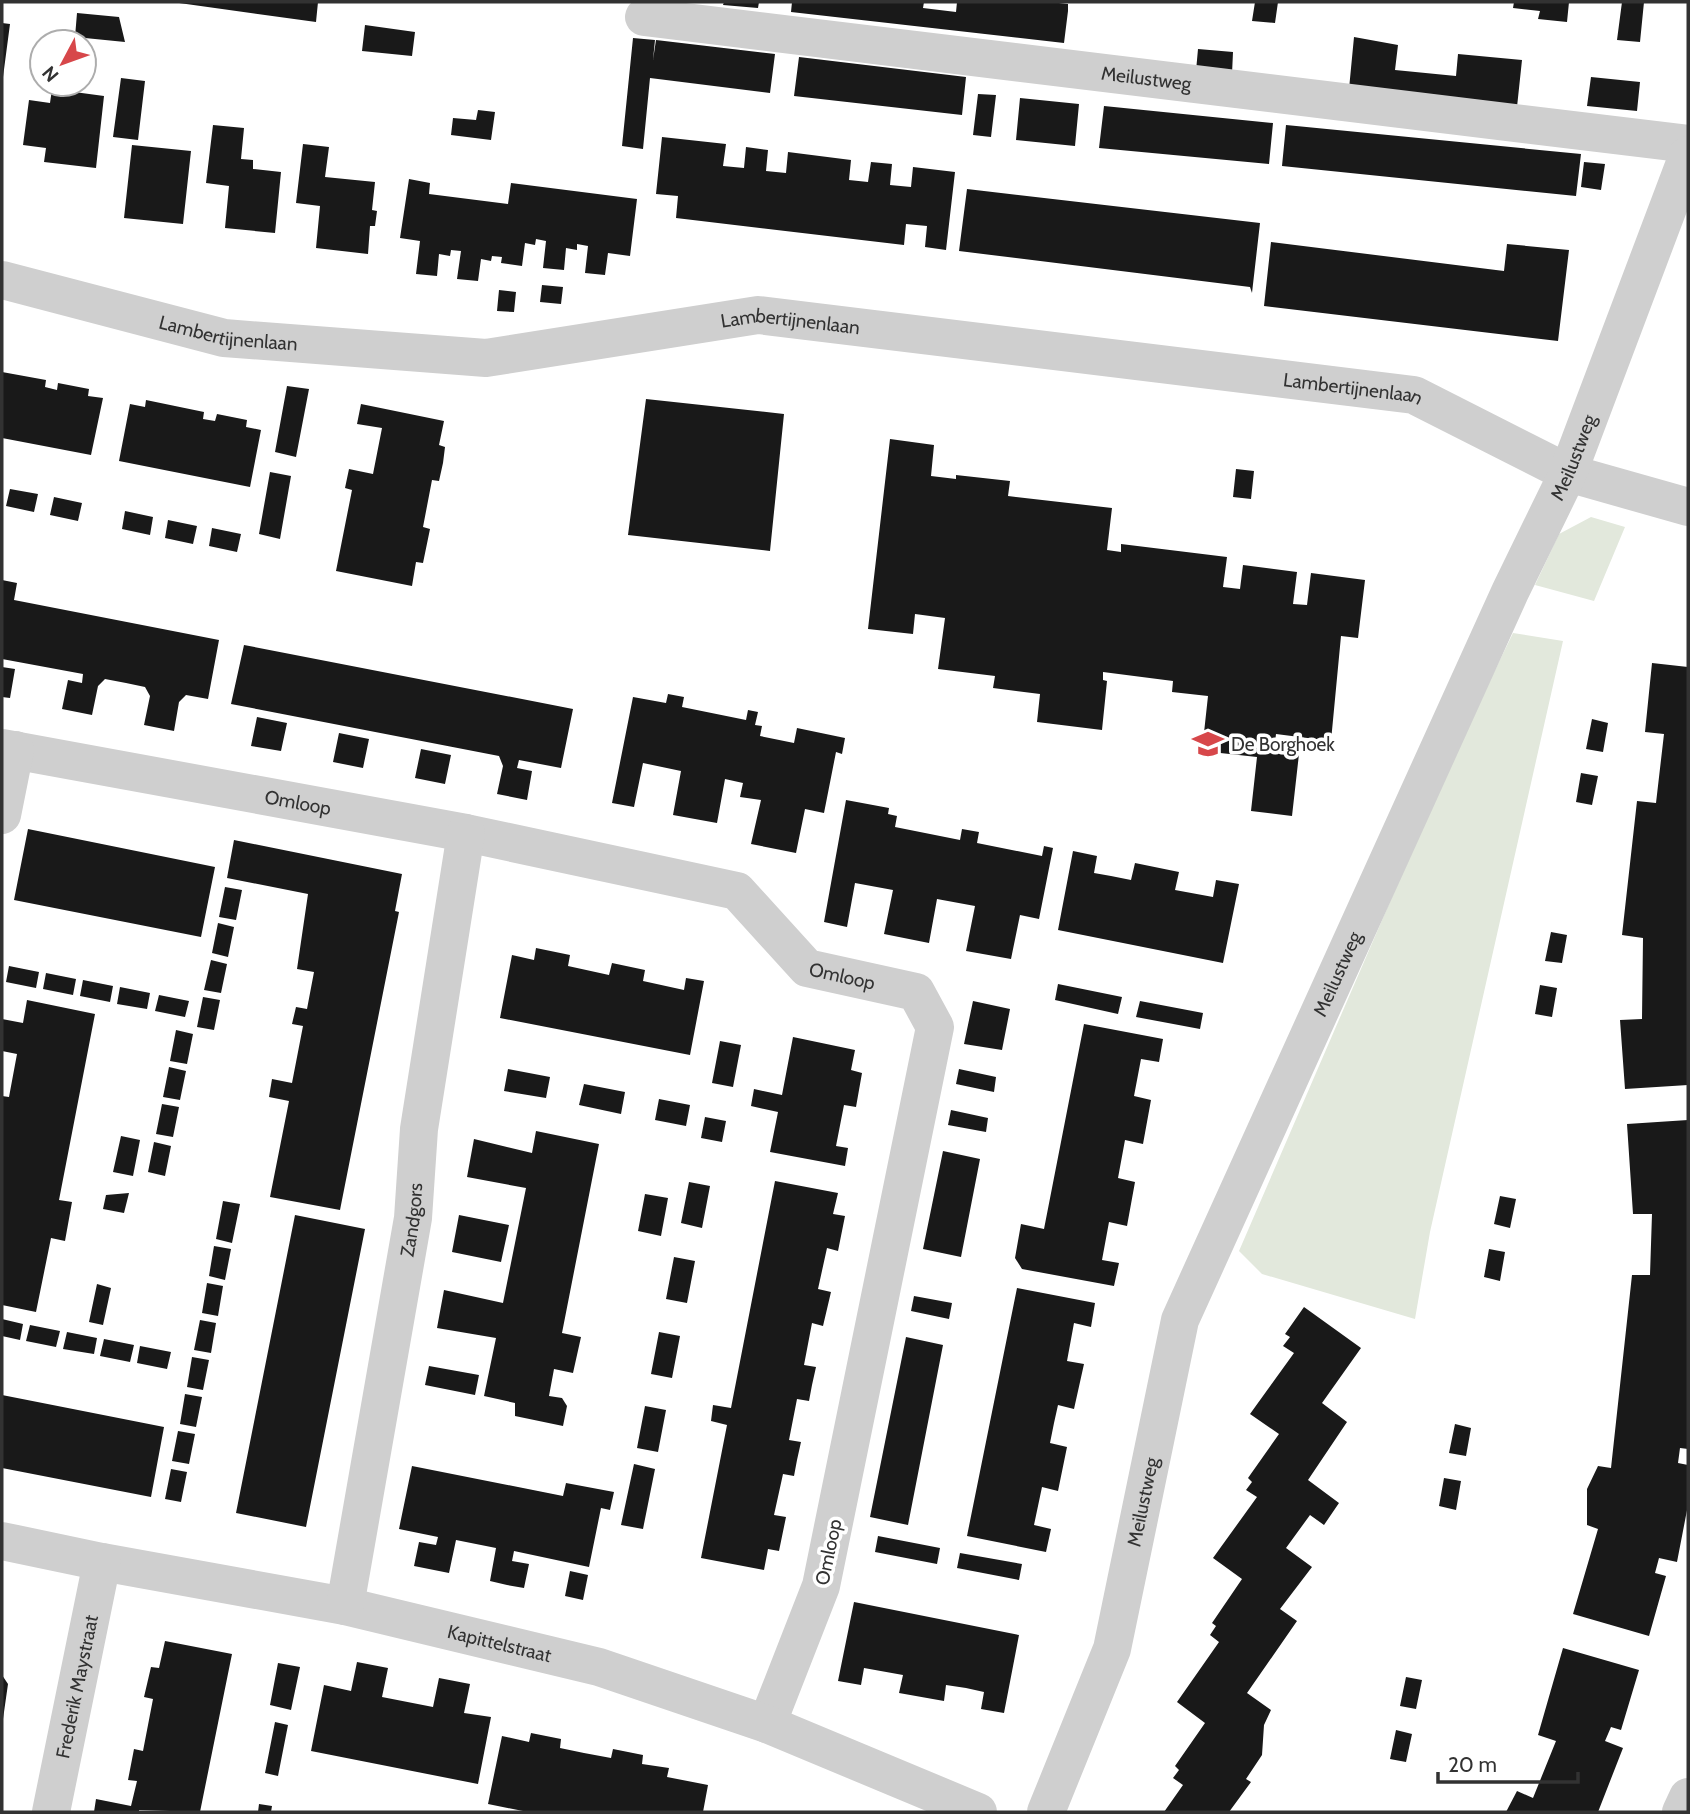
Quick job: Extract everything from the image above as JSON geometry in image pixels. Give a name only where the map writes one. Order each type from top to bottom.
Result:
[{"type":"street","name":"Meilustweg","points":[[644,17],[1688,144]]},
{"type":"street","name":"Meilustweg","points":[[1045,1812],[1112,1649],[1180,1320],[1510,592],[1568,473],[1688,155]]},
{"type":"street","name":"Lambertijnenlaan","points":[[2,280],[223,338],[486,358],[758,315],[1414,395],[1568,473],[1688,507]]},
{"type":"street","name":"Omloop","points":[[2,816],[8,749],[466,833],[737,891],[807,968],[916,992],[935,1027],[821,1586],[767,1724]]},
{"type":"street","name":"Zandgors","points":[[345,1606],[413,1217],[419,1129],[466,833]]},
{"type":"street","name":"Kapittelstraat","points":[[2,1541],[345,1606],[599,1667],[767,1724],[978,1812]]},
{"type":"street","name":"Frederik Maystraat","points":[[51,1812],[102,1562]]},
{"type":"street","points":[[1681,1812],[1688,1797]]},
{"type":"shaded area","points":[[1591,517],[1625,527],[1594,601],[1535,585],[1559,534]]},
{"type":"shaded area","points":[[1513,633],[1563,641],[1430,1232],[1415,1319],[1262,1274],[1239,1251],[1450,763]]},
{"type":"building","points":[[172,2],[318,2],[316,22]]},
{"type":"building","points":[[724,2],[759,2],[758,8],[723,5]]},
{"type":"building","points":[[792,2],[924,2],[923,8],[956,12],[957,2],[1050,2],[1068,4],[1068,11],[1064,43],[791,12]]},
{"type":"building","points":[[1255,2],[1278,2],[1275,23],[1252,21]]},
{"type":"building","points":[[1514,2],[1569,2],[1567,22],[1538,19],[1540,11],[1513,8]]},
{"type":"building","points":[[1622,2],[1644,2],[1640,42],[1617,40]]},
{"type":"building","points":[[77,13],[119,17],[125,42],[98,39],[98,28],[76,28]]},
{"type":"building","points":[[2,23],[10,24],[3,77],[2,77]]},
{"type":"building","points":[[365,25],[415,32],[412,56],[362,51]]},
{"type":"building","points":[[1354,37],[1398,45],[1395,70],[1456,76],[1458,54],[1522,60],[1517,107],[1349,89]]},
{"type":"building","points":[[633,38],[655,40],[653,60],[656,40],[775,54],[770,93],[650,78],[643,149],[622,146]]},
{"type":"building","points":[[1198,49],[1233,52],[1232,74],[1196,71]]},
{"type":"building","points":[[799,57],[966,77],[962,115],[794,96]]},
{"type":"building","points":[[1591,77],[1640,82],[1637,111],[1587,106]]},
{"type":"building","points":[[121,78],[145,81],[138,140],[113,137]]},
{"type":"building","points":[[978,94],[996,95],[991,137],[973,135]]},
{"type":"building","points":[[104,96],[96,168],[44,162],[46,148],[23,145],[29,100],[50,103],[51,98]]},
{"type":"building","points":[[1020,98],[1079,104],[1075,146],[1016,140]]},
{"type":"building","points":[[1104,106],[1273,123],[1269,164],[1099,148]]},
{"type":"building","points":[[478,110],[495,112],[491,140],[451,135],[453,118],[476,120]]},
{"type":"building","points":[[213,125],[244,128],[241,159],[253,160],[253,169],[281,172],[275,233],[225,228],[229,186],[206,183]]},
{"type":"building","points":[[1286,125],[1581,154],[1576,196],[1282,166]]},
{"type":"building","points":[[662,137],[726,144],[723,166],[744,168],[746,147],[768,150],[766,171],[786,173],[788,152],[851,160],[849,180],[868,182],[871,162],[892,164],[890,185],[911,187],[913,167],[955,172],[946,250],[925,247],[927,226],[906,224],[904,245],[676,218],[678,196],[656,194]]},
{"type":"building","points":[[303,144],[329,147],[325,177],[375,182],[372,210],[377,211],[375,226],[370,226],[368,254],[316,248],[320,206],[296,203]]},
{"type":"building","points":[[132,145],[191,151],[183,224],[124,218]]},
{"type":"building","points":[[1584,162],[1605,164],[1601,190],[1581,187]]},
{"type":"building","points":[[409,179],[430,183],[429,194],[508,204],[511,183],[637,199],[630,256],[608,253],[605,275],[585,273],[588,246],[577,244],[577,250],[566,248],[564,270],[543,268],[546,241],[536,239],[535,245],[525,243],[522,266],[501,263],[502,257],[492,256],[491,261],[481,259],[478,281],[457,279],[461,251],[451,250],[450,256],[439,254],[437,276],[416,274],[420,241],[400,238]]},
{"type":"building","points":[[967,189],[1260,223],[1252,293],[1250,287],[959,251]]},
{"type":"building","points":[[1271,242],[1504,271],[1507,244],[1569,250],[1558,341],[1264,306]]},
{"type":"building","points":[[542,285],[563,287],[561,304],[540,302]]},
{"type":"building","points":[[499,290],[516,292],[514,312],[497,311]]},
{"type":"building","points":[[2,372],[46,380],[45,387],[57,390],[58,383],[89,389],[88,396],[103,398],[91,455],[2,438]]},
{"type":"building","points":[[287,386],[309,389],[296,457],[275,452]]},
{"type":"building","points":[[646,399],[784,414],[770,551],[628,535]]},
{"type":"building","points":[[146,400],[204,412],[203,419],[215,421],[217,414],[247,420],[246,427],[261,430],[250,487],[119,461],[130,404],[145,407]]},
{"type":"building","points":[[361,404],[444,421],[439,445],[445,447],[443,463],[439,481],[432,480],[423,527],[430,529],[423,563],[416,562],[412,586],[336,571],[352,490],[345,488],[349,469],[373,474],[382,428],[357,424]]},
{"type":"building","points":[[890,439],[934,445],[931,476],[956,479],[956,475],[1010,481],[1008,496],[1112,508],[1107,550],[1121,552],[1121,544],[1227,557],[1223,587],[1240,589],[1243,565],[1297,572],[1293,604],[1307,605],[1311,573],[1365,580],[1358,638],[1341,636],[1331,741],[1276,734],[1274,751],[1299,754],[1292,816],[1251,811],[1257,757],[1202,751],[1208,696],[1172,692],[1173,681],[1103,672],[1103,680],[1107,681],[1102,730],[1037,722],[1040,694],[993,688],[995,676],[938,669],[945,618],[915,614],[913,634],[868,629]]},
{"type":"building","points":[[1236,469],[1254,471],[1251,499],[1233,497]]},
{"type":"building","points":[[270,472],[291,476],[280,539],[259,534]]},
{"type":"building","points":[[10,489],[38,494],[34,512],[6,506]]},
{"type":"building","points":[[54,497],[82,503],[78,521],[50,515]]},
{"type":"building","points":[[125,511],[153,517],[150,535],[122,529]]},
{"type":"building","points":[[168,520],[197,526],[193,544],[165,538]]},
{"type":"building","points":[[212,528],[241,534],[237,552],[209,546]]},
{"type":"building","points":[[2,580],[17,583],[14,600],[219,640],[208,699],[186,695],[179,702],[174,731],[144,725],[150,696],[145,687],[126,683],[105,679],[98,686],[92,715],[62,709],[68,680],[82,683],[83,674],[2,659]]},
{"type":"building","points":[[244,645],[573,709],[561,768],[519,760],[517,768],[532,771],[527,800],[497,794],[503,766],[499,756],[231,704]]},
{"type":"building","points":[[1652,663],[1688,667],[1688,1085],[1625,1089],[1620,1020],[1642,1019],[1643,938],[1622,935],[1637,801],[1656,803],[1664,734],[1645,732]]},
{"type":"building","points":[[2,667],[15,669],[10,698],[2,697]]},
{"type":"building","points":[[668,694],[684,697],[682,707],[746,720],[748,710],[758,712],[755,725],[762,726],[760,736],[794,743],[797,728],[845,738],[842,754],[836,752],[824,813],[805,809],[796,853],[751,844],[761,800],[740,797],[743,783],[725,779],[717,823],[673,815],[681,771],[643,763],[634,807],[612,803],[633,697],[666,703]]},
{"type":"building","points":[[257,717],[287,723],[281,751],[251,746]]},
{"type":"building","points":[[1592,719],[1608,723],[1603,752],[1586,749]]},
{"type":"building","points":[[339,733],[369,739],[363,768],[333,762]]},
{"type":"building","points":[[421,749],[451,755],[445,784],[415,778]]},
{"type":"building","points":[[1581,773],[1598,776],[1592,805],[1576,802]]},
{"type":"building","points":[[846,800],[889,808],[888,814],[897,816],[895,827],[960,840],[962,829],[979,832],[977,843],[1042,856],[1044,846],[1053,848],[1039,919],[1020,915],[1011,959],[966,951],[975,906],[937,899],[929,943],[884,934],[893,890],[855,883],[847,927],[824,922]]},
{"type":"building","points":[[28,829],[215,867],[201,937],[14,900]]},
{"type":"building","points":[[234,840],[402,874],[395,911],[399,912],[340,1210],[270,1197],[289,1101],[269,1097],[272,1079],[292,1083],[303,1026],[292,1024],[296,1007],[307,1009],[314,972],[297,969],[308,894],[227,878]]},
{"type":"building","points":[[1073,851],[1097,856],[1094,873],[1131,880],[1135,863],[1179,872],[1175,890],[1213,897],[1216,880],[1239,884],[1223,963],[1058,930]]},
{"type":"building","points":[[225,887],[242,890],[236,920],[219,917]]},
{"type":"building","points":[[218,923],[234,927],[228,957],[212,953]]},
{"type":"building","points":[[1551,932],[1567,935],[1562,963],[1545,961]]},
{"type":"building","points":[[536,948],[570,955],[568,966],[609,975],[612,963],[645,970],[643,981],[684,990],[686,978],[704,981],[690,1055],[500,1018],[512,955],[534,960]]},
{"type":"building","points":[[211,960],[227,964],[221,993],[204,990]]},
{"type":"building","points":[[9,966],[39,972],[36,988],[6,982]]},
{"type":"building","points":[[46,973],[76,979],[73,995],[43,989]]},
{"type":"building","points":[[83,980],[113,986],[110,1002],[80,996]]},
{"type":"building","points":[[1058,984],[1122,997],[1118,1014],[1055,1000]]},
{"type":"building","points":[[1540,985],[1557,988],[1552,1017],[1535,1014]]},
{"type":"building","points":[[120,987],[150,993],[147,1009],[117,1004]]},
{"type":"building","points":[[159,995],[189,1001],[185,1017],[155,1011]]},
{"type":"building","points":[[203,997],[220,1000],[214,1030],[197,1027]]},
{"type":"building","points":[[27,1000],[95,1014],[59,1200],[72,1202],[65,1241],[51,1238],[36,1312],[2,1305],[2,1096],[9,1097],[17,1054],[2,1051],[2,1019],[23,1023]]},
{"type":"building","points":[[973,1001],[1010,1009],[1002,1050],[964,1044]]},
{"type":"building","points":[[1140,1001],[1203,1013],[1200,1029],[1136,1017]]},
{"type":"building","points":[[1084,1024],[1163,1039],[1159,1062],[1141,1059],[1134,1096],[1151,1100],[1143,1144],[1125,1140],[1118,1178],[1135,1182],[1127,1226],[1109,1222],[1102,1260],[1119,1263],[1114,1286],[1022,1269],[1015,1258],[1021,1224],[1044,1229]]},
{"type":"building","points":[[176,1030],[193,1034],[187,1064],[170,1061]]},
{"type":"building","points":[[793,1037],[855,1050],[851,1070],[862,1073],[856,1107],[844,1105],[836,1146],[848,1148],[845,1166],[770,1152],[778,1112],[751,1106],[754,1089],[782,1095]]},
{"type":"building","points":[[720,1041],[741,1045],[733,1087],[712,1083]]},
{"type":"building","points":[[169,1067],[186,1071],[180,1100],[163,1097]]},
{"type":"building","points":[[508,1069],[550,1077],[546,1098],[504,1091]]},
{"type":"building","points":[[959,1069],[996,1077],[994,1092],[956,1084]]},
{"type":"building","points":[[584,1084],[625,1092],[621,1114],[579,1105]]},
{"type":"building","points":[[659,1099],[690,1105],[686,1126],[655,1120]]},
{"type":"building","points":[[162,1104],[179,1107],[173,1137],[156,1134]]},
{"type":"building","points":[[951,1110],[988,1118],[986,1132],[948,1125]]},
{"type":"building","points":[[705,1117],[726,1121],[722,1142],[701,1138]]},
{"type":"building","points":[[1688,1120],[1688,1449],[1680,1448],[1678,1463],[1688,1465],[1688,1505],[1677,1562],[1659,1558],[1655,1573],[1666,1576],[1649,1636],[1573,1614],[1598,1529],[1587,1525],[1587,1489],[1598,1466],[1611,1468],[1632,1275],[1650,1275],[1652,1214],[1633,1214],[1627,1124]]},
{"type":"building","points":[[536,1131],[599,1144],[562,1333],[581,1337],[573,1373],[554,1369],[549,1396],[562,1398],[567,1406],[563,1426],[515,1416],[515,1403],[484,1396],[496,1338],[437,1328],[444,1290],[503,1303],[526,1188],[467,1177],[474,1139],[532,1153]]},
{"type":"building","points":[[121,1136],[140,1140],[133,1176],[113,1172]]},
{"type":"building","points":[[154,1142],[171,1146],[165,1176],[148,1172]]},
{"type":"building","points":[[943,1151],[980,1159],[961,1257],[923,1249]]},
{"type":"building","points":[[775,1181],[838,1193],[833,1214],[845,1216],[838,1251],[827,1248],[818,1289],[831,1292],[823,1326],[812,1323],[804,1365],[816,1367],[809,1401],[797,1399],[789,1440],[801,1442],[794,1476],[783,1474],[774,1515],[786,1517],[779,1551],[768,1549],[764,1570],[701,1558],[727,1425],[711,1421],[713,1405],[731,1408]]},
{"type":"building","points":[[689,1182],[710,1186],[702,1228],[681,1223]]},
{"type":"building","points":[[129,1193],[124,1213],[103,1209],[106,1195]]},
{"type":"building","points":[[645,1194],[668,1198],[661,1236],[638,1231]]},
{"type":"building","points":[[1500,1196],[1516,1199],[1510,1228],[1494,1224]]},
{"type":"building","points":[[223,1201],[240,1204],[232,1243],[216,1239]]},
{"type":"building","points":[[295,1215],[365,1229],[306,1527],[236,1513]]},
{"type":"building","points":[[459,1215],[509,1225],[501,1262],[452,1252]]},
{"type":"building","points":[[214,1246],[231,1249],[225,1280],[209,1276]]},
{"type":"building","points":[[1489,1249],[1505,1252],[1500,1281],[1484,1277]]},
{"type":"building","points":[[674,1257],[695,1261],[687,1303],[666,1299]]},
{"type":"building","points":[[207,1283],[223,1286],[218,1316],[202,1313]]},
{"type":"building","points":[[97,1284],[111,1288],[103,1325],[89,1322]]},
{"type":"building","points":[[1017,1288],[1095,1303],[1091,1327],[1074,1323],[1067,1361],[1084,1364],[1074,1409],[1058,1405],[1050,1443],[1067,1447],[1058,1491],[1042,1487],[1034,1525],[1051,1529],[1046,1552],[967,1536]]},
{"type":"building","points":[[914,1296],[952,1303],[949,1319],[911,1311]]},
{"type":"building","points":[[1304,1307],[1361,1348],[1322,1403],[1347,1422],[1308,1480],[1339,1503],[1324,1525],[1310,1515],[1286,1548],[1312,1567],[1280,1609],[1297,1621],[1247,1693],[1271,1710],[1264,1725],[1262,1755],[1246,1779],[1251,1782],[1229,1812],[1164,1812],[1183,1785],[1173,1778],[1179,1770],[1175,1766],[1205,1723],[1177,1702],[1219,1642],[1210,1635],[1216,1626],[1212,1623],[1242,1579],[1213,1558],[1257,1497],[1246,1490],[1252,1482],[1248,1478],[1279,1434],[1250,1414],[1294,1353],[1283,1346],[1290,1337],[1285,1334]]},
{"type":"building","points":[[2,1319],[23,1324],[20,1340],[2,1336]]},
{"type":"building","points":[[200,1320],[216,1323],[211,1353],[194,1350]]},
{"type":"building","points":[[30,1325],[60,1331],[56,1347],[26,1341]]},
{"type":"building","points":[[67,1332],[97,1338],[94,1354],[63,1349]]},
{"type":"building","points":[[659,1332],[680,1336],[672,1378],[651,1374]]},
{"type":"building","points":[[906,1337],[943,1345],[908,1525],[870,1517]]},
{"type":"building","points":[[104,1339],[134,1345],[130,1362],[100,1356]]},
{"type":"building","points":[[140,1346],[171,1352],[167,1369],[137,1363]]},
{"type":"building","points":[[192,1357],[209,1360],[203,1390],[187,1387]]},
{"type":"building","points":[[429,1366],[479,1375],[475,1395],[425,1385]]},
{"type":"building","points":[[185,1394],[202,1397],[196,1427],[180,1424]]},
{"type":"building","points":[[2,1395],[164,1427],[151,1497],[2,1468]]},
{"type":"building","points":[[645,1406],[666,1410],[658,1452],[637,1448]]},
{"type":"building","points":[[1455,1424],[1471,1428],[1466,1456],[1449,1453]]},
{"type":"building","points":[[178,1431],[195,1434],[189,1464],[172,1461]]},
{"type":"building","points":[[634,1464],[655,1469],[643,1529],[621,1525]]},
{"type":"building","points":[[412,1466],[563,1496],[566,1483],[614,1492],[610,1510],[601,1508],[589,1567],[514,1551],[512,1561],[529,1564],[524,1588],[507,1585],[490,1581],[496,1548],[456,1540],[449,1573],[414,1566],[419,1542],[436,1545],[438,1537],[399,1529]]},
{"type":"building","points":[[171,1469],[187,1472],[181,1502],[165,1499]]},
{"type":"building","points":[[1444,1478],[1461,1481],[1456,1510],[1439,1506]]},
{"type":"building","points":[[878,1536],[940,1548],[937,1564],[875,1552]]},
{"type":"building","points":[[960,1553],[1022,1564],[1019,1580],[957,1568]]},
{"type":"building","points":[[570,1571],[588,1575],[583,1600],[565,1596]]},
{"type":"building","points":[[854,1602],[1019,1635],[1004,1713],[981,1709],[984,1692],[966,1688],[946,1685],[944,1701],[899,1693],[903,1675],[864,1668],[861,1685],[838,1681]]},
{"type":"building","points":[[165,1641],[232,1654],[200,1812],[94,1812],[96,1799],[131,1806],[137,1781],[128,1780],[134,1749],[143,1751],[153,1699],[144,1697],[151,1667],[159,1668]]},
{"type":"building","points":[[1563,1648],[1639,1670],[1621,1730],[1611,1727],[1605,1741],[1623,1748],[1598,1812],[1506,1812],[1517,1791],[1533,1798],[1556,1741],[1538,1735]]},
{"type":"building","points":[[357,1662],[388,1668],[382,1697],[433,1707],[439,1678],[470,1684],[464,1713],[491,1717],[478,1784],[311,1751],[324,1685],[351,1691]]},
{"type":"building","points":[[278,1663],[300,1667],[291,1710],[270,1705]]},
{"type":"building","points":[[2,1675],[8,1684],[3,1719],[2,1719]]},
{"type":"building","points":[[1406,1677],[1422,1680],[1416,1709],[1400,1706]]},
{"type":"building","points":[[275,1722],[288,1725],[278,1776],[265,1773]]},
{"type":"building","points":[[1396,1730],[1412,1734],[1406,1762],[1390,1759]]},
{"type":"building","points":[[531,1733],[561,1739],[560,1748],[584,1753],[611,1758],[613,1749],[643,1755],[642,1764],[669,1768],[667,1777],[708,1785],[703,1812],[528,1812],[488,1804],[502,1736],[529,1742]]},
{"type":"building","points":[[259,1804],[272,1806],[271,1812],[258,1812]]},
{"type":"place","name":"De Borghoek","points":[[1208,744]]}]
